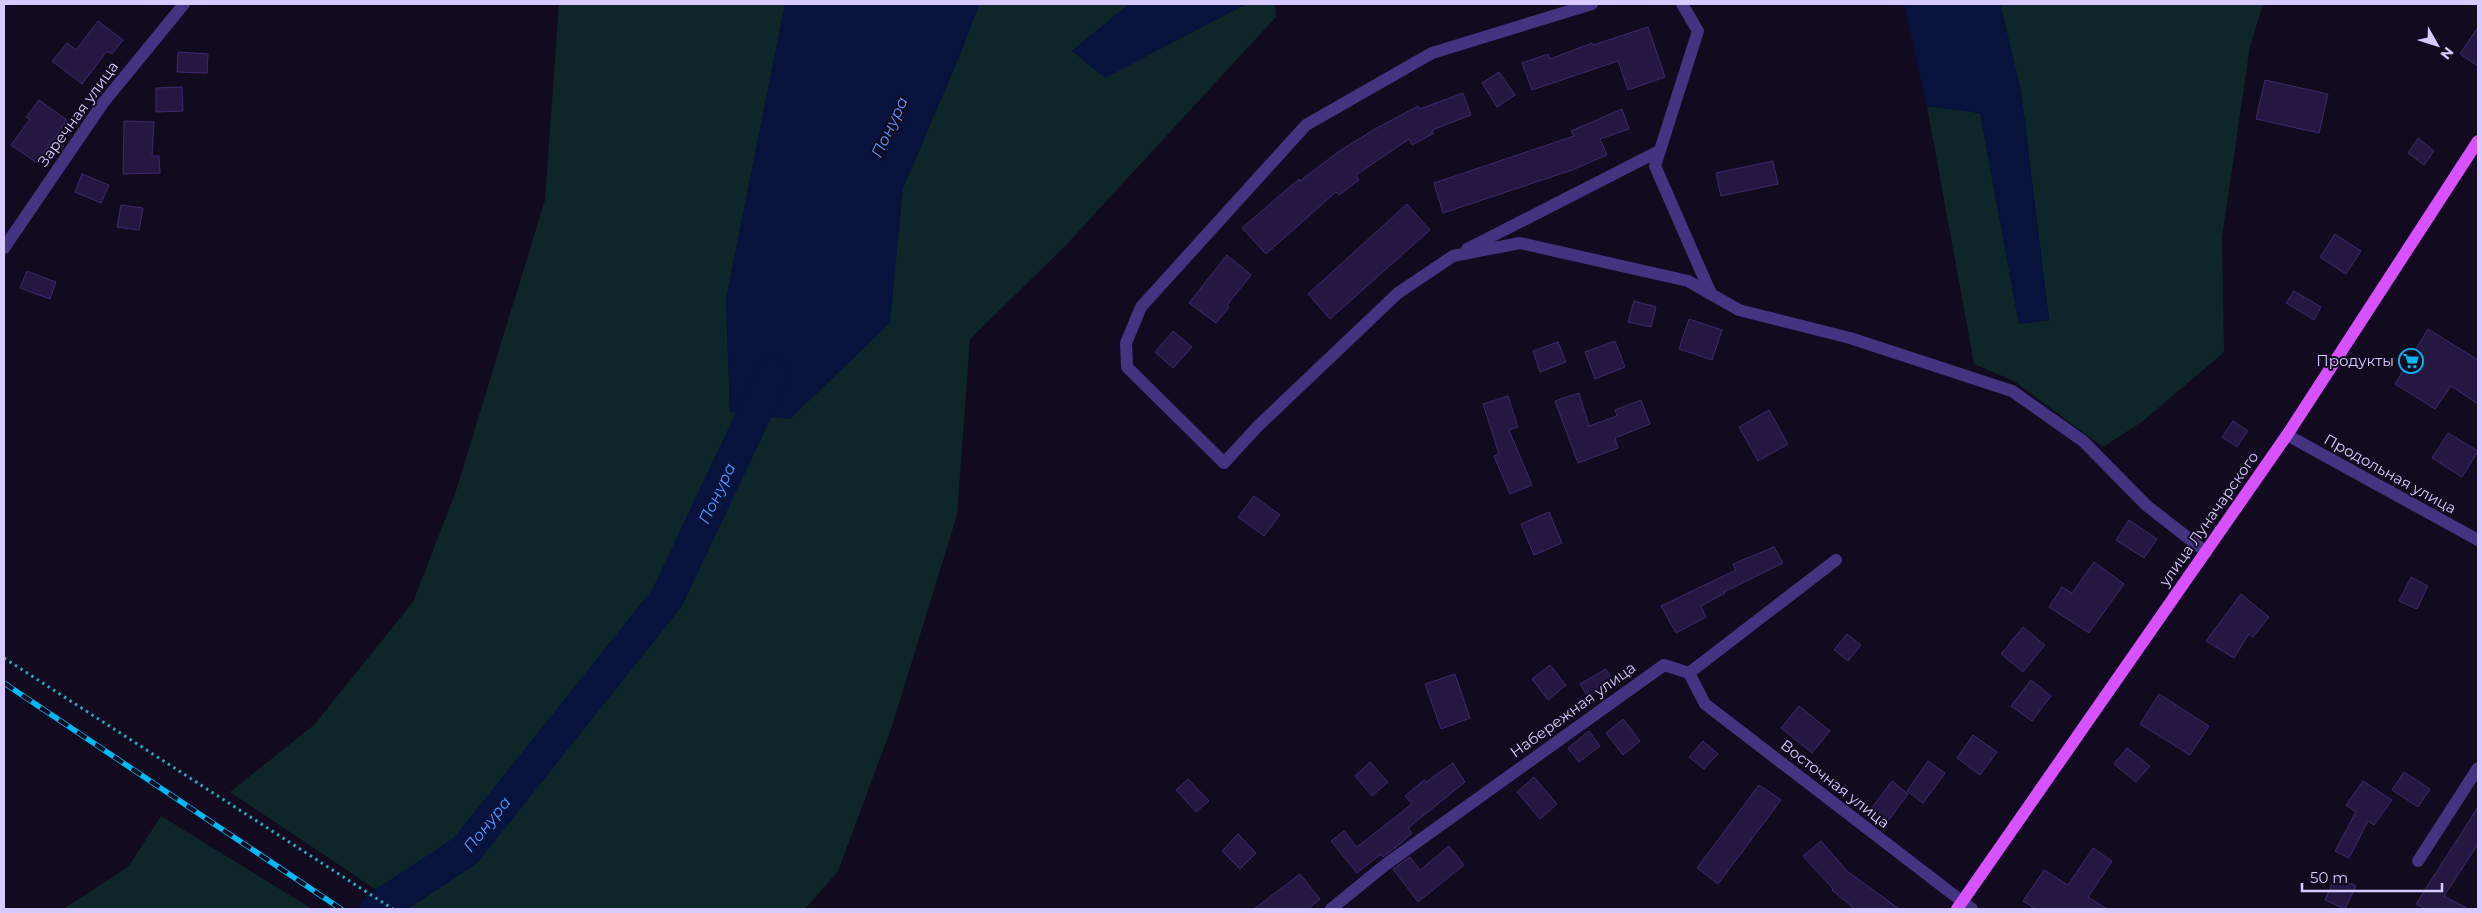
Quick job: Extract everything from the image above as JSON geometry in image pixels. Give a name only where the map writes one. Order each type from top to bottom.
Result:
[{"type":"main road","name":"улица Луначарского","points":[[1963,907],[2287,435],[2478,141]]},
{"type":"street","name":"Заречная улица","points":[[4,248],[103,103],[184,4]]},
{"type":"street","points":[[1592,4],[1432,53],[1306,125],[1141,307],[1126,343],[1127,367],[1224,463],[1258,426],[1398,293],[1453,256],[1659,152]]},
{"type":"street","points":[[1682,4],[1698,31],[1655,166],[1711,294]]},
{"type":"street","points":[[1453,256],[1520,243],[1688,281],[1739,310],[1850,338],[2012,391],[2084,441],[2146,505],[2206,552]]},
{"type":"street","name":"Продольная улица","points":[[2287,435],[2478,540]]},
{"type":"street","points":[[1689,673],[1836,560]]},
{"type":"street","name":"Набережная улица","points":[[1331,909],[1385,865],[1664,665],[1689,673]]},
{"type":"street","name":"Восточная улица","points":[[1689,673],[1706,704],[1963,907]]},
{"type":"street","points":[[2418,861],[2478,768]]},
{"type":"path","points":[[4,658],[394,909]]},
{"type":"green space","points":[[559,4],[785,4],[726,299],[730,412],[895,253],[903,188],[961,52],[979,4],[1129,4],[1072,51],[1105,77],[1246,4],[1275,4],[1276,17],[1065,246],[970,339],[957,515],[892,726],[838,871],[805,909],[405,909],[230,792],[314,725],[413,602],[455,494],[545,200]]},
{"type":"green space","points":[[2000,4],[2263,4],[2250,46],[2222,237],[2224,352],[2143,421],[2103,447],[2014,381],[1974,364],[1927,106],[1980,113],[2019,324],[2049,320],[2021,91]]},
{"type":"green space","points":[[161,816],[312,909],[63,909],[128,867]]},
{"type":"water","points":[[785,4],[979,4],[961,52],[903,188],[890,323],[790,419],[730,412],[726,299]]},
{"type":"water","points":[[1129,4],[1246,4],[1105,78],[1072,51]]},
{"type":"water","points":[[1904,4],[2000,4],[2021,91],[2049,320],[2019,324],[1980,113],[1927,106]]},
{"type":"building","points":[[98,21],[123,40],[112,54],[107,51],[82,84],[52,61],[67,43],[76,50]]},
{"type":"building","points":[[1648,27],[1665,77],[1628,90],[1618,61],[1532,90],[1522,63],[1548,54],[1550,59],[1592,43],[1593,45]]},
{"type":"building","points":[[2478,27],[2478,66],[2460,54]]},
{"type":"building","points":[[178,52],[208,54],[207,73],[177,72]]},
{"type":"building","points":[[1499,72],[1515,95],[1497,107],[1482,83]]},
{"type":"building","points":[[2265,80],[2328,94],[2319,133],[2256,119]]},
{"type":"building","points":[[182,87],[183,111],[156,112],[156,88]]},
{"type":"building","points":[[1463,93],[1471,115],[1432,130],[1434,133],[1412,145],[1409,139],[1356,175],[1359,180],[1339,195],[1336,192],[1266,254],[1242,228],[1299,179],[1300,181],[1338,152],[1375,129],[1418,106],[1420,109]]},
{"type":"building","points":[[39,100],[67,120],[37,163],[11,145],[30,119],[26,117]]},
{"type":"building","points":[[1622,109],[1629,129],[1600,139],[1607,155],[1572,170],[1443,213],[1434,183],[1574,136],[1571,131]]},
{"type":"building","points":[[124,121],[154,122],[152,156],[159,156],[160,173],[123,174]]},
{"type":"building","points":[[2418,138],[2434,151],[2424,165],[2408,153]]},
{"type":"building","points":[[1773,161],[1778,184],[1721,196],[1716,173]]},
{"type":"building","points":[[82,174],[109,185],[101,203],[75,192]]},
{"type":"building","points":[[1407,204],[1430,230],[1330,319],[1308,294]]},
{"type":"building","points":[[121,205],[143,208],[139,230],[117,227]]},
{"type":"building","points":[[2335,234],[2361,251],[2346,274],[2320,257]]},
{"type":"building","points":[[1227,255],[1251,275],[1227,305],[1229,307],[1216,323],[1189,303]]},
{"type":"building","points":[[27,271],[56,282],[50,299],[20,288]]},
{"type":"building","points":[[2294,291],[2321,307],[2314,320],[2286,303]]},
{"type":"building","points":[[1634,301],[1656,307],[1651,327],[1628,322]]},
{"type":"building","points":[[1689,319],[1722,330],[1712,360],[1679,349]]},
{"type":"building","points":[[2428,329],[2478,360],[2478,404],[2451,386],[2435,409],[2395,384]]},
{"type":"building","points":[[1173,331],[1192,347],[1173,368],[1155,352]]},
{"type":"building","points":[[1615,341],[1625,367],[1595,379],[1585,352]]},
{"type":"building","points":[[1558,342],[1566,362],[1540,372],[1533,351]]},
{"type":"building","points":[[1579,393],[1589,426],[1617,416],[1615,410],[1641,400],[1650,424],[1615,438],[1618,448],[1578,463],[1555,401]]},
{"type":"building","points":[[1508,396],[1518,427],[1509,430],[1532,485],[1510,494],[1494,456],[1499,454],[1483,404]]},
{"type":"building","points":[[1769,410],[1788,444],[1758,461],[1739,427]]},
{"type":"building","points":[[2233,421],[2248,431],[2237,447],[2222,437]]},
{"type":"building","points":[[2448,433],[2478,451],[2462,477],[2432,458]]},
{"type":"building","points":[[1254,496],[1280,515],[1264,536],[1238,517]]},
{"type":"building","points":[[1549,512],[1562,543],[1534,555],[1521,524]]},
{"type":"building","points":[[2129,520],[2157,539],[2144,558],[2116,540]]},
{"type":"building","points":[[1774,547],[1783,563],[1724,592],[1701,606],[1706,617],[1676,633],[1661,606],[1736,570],[1733,564]]},
{"type":"building","points":[[2094,562],[2124,584],[2089,633],[2049,607],[2062,587],[2072,593]]},
{"type":"building","points":[[2411,577],[2428,586],[2417,609],[2399,601]]},
{"type":"building","points":[[2241,594],[2269,617],[2253,637],[2249,634],[2234,658],[2206,641]]},
{"type":"building","points":[[2023,627],[2045,645],[2023,672],[2001,654]]},
{"type":"building","points":[[1847,634],[1861,645],[1848,661],[1834,650]]},
{"type":"building","points":[[1550,665],[1566,685],[1548,700],[1532,679]]},
{"type":"building","points":[[1606,669],[1613,682],[1587,696],[1580,684]]},
{"type":"building","points":[[1455,674],[1470,718],[1441,729],[1425,684]]},
{"type":"building","points":[[2031,680],[2051,696],[2032,721],[2011,706]]},
{"type":"building","points":[[2159,694],[2209,726],[2190,755],[2140,724]]},
{"type":"building","points":[[1799,706],[1830,731],[1812,753],[1781,728]]},
{"type":"building","points":[[1623,719],[1640,741],[1623,755],[1606,733]]},
{"type":"building","points":[[1589,731],[1600,746],[1579,762],[1568,748]]},
{"type":"building","points":[[1973,735],[1997,752],[1980,775],[1957,758]]},
{"type":"building","points":[[1703,741],[1718,754],[1704,769],[1689,757]]},
{"type":"building","points":[[2127,748],[2150,766],[2136,782],[2114,764]]},
{"type":"building","points":[[1928,761],[1945,773],[1923,803],[1907,791]]},
{"type":"building","points":[[1370,762],[1388,782],[1372,796],[1355,776]]},
{"type":"building","points":[[1453,763],[1465,782],[1408,828],[1412,833],[1400,844],[1383,857],[1381,854],[1357,873],[1331,841],[1344,831],[1357,847],[1412,804],[1405,796],[1424,780],[1426,782]]},
{"type":"building","points":[[2404,772],[2430,789],[2418,807],[2392,790]]},
{"type":"building","points":[[1534,777],[1557,804],[1540,819],[1517,792]]},
{"type":"building","points":[[1188,779],[1209,801],[1196,812],[1176,790]]},
{"type":"building","points":[[1892,781],[1908,794],[1888,821],[1871,809]]},
{"type":"building","points":[[2363,781],[2392,800],[2374,825],[2368,821],[2349,858],[2335,851],[2356,812],[2346,805]]},
{"type":"building","points":[[1759,785],[1781,800],[1718,884],[1697,868]]},
{"type":"building","points":[[2478,807],[2478,844],[2444,896],[2469,909],[2426,909],[2416,904]]},
{"type":"building","points":[[1238,834],[1256,853],[1240,869],[1222,851]]},
{"type":"building","points":[[1821,841],[1847,871],[1899,909],[1855,909],[1832,890],[1803,856]]},
{"type":"building","points":[[1449,846],[1464,865],[1418,902],[1393,869],[1410,857],[1420,870]]},
{"type":"building","points":[[2093,848],[2112,861],[2088,897],[2107,909],[2036,909],[2023,901],[2044,870],[2068,885]]},
{"type":"building","points":[[1300,874],[1320,899],[1308,909],[1254,909]]},
{"type":"building","points":[[2335,877],[2356,886],[2345,909],[2325,900]]},
{"type":"waterway","name":"Понура","points":[[377,909],[465,851],[667,598],[773,374]]},
{"type":"railway","points":[[4,683],[341,909]]},
{"type":"place","name":"Продукты","points":[[2411,361]]}]
